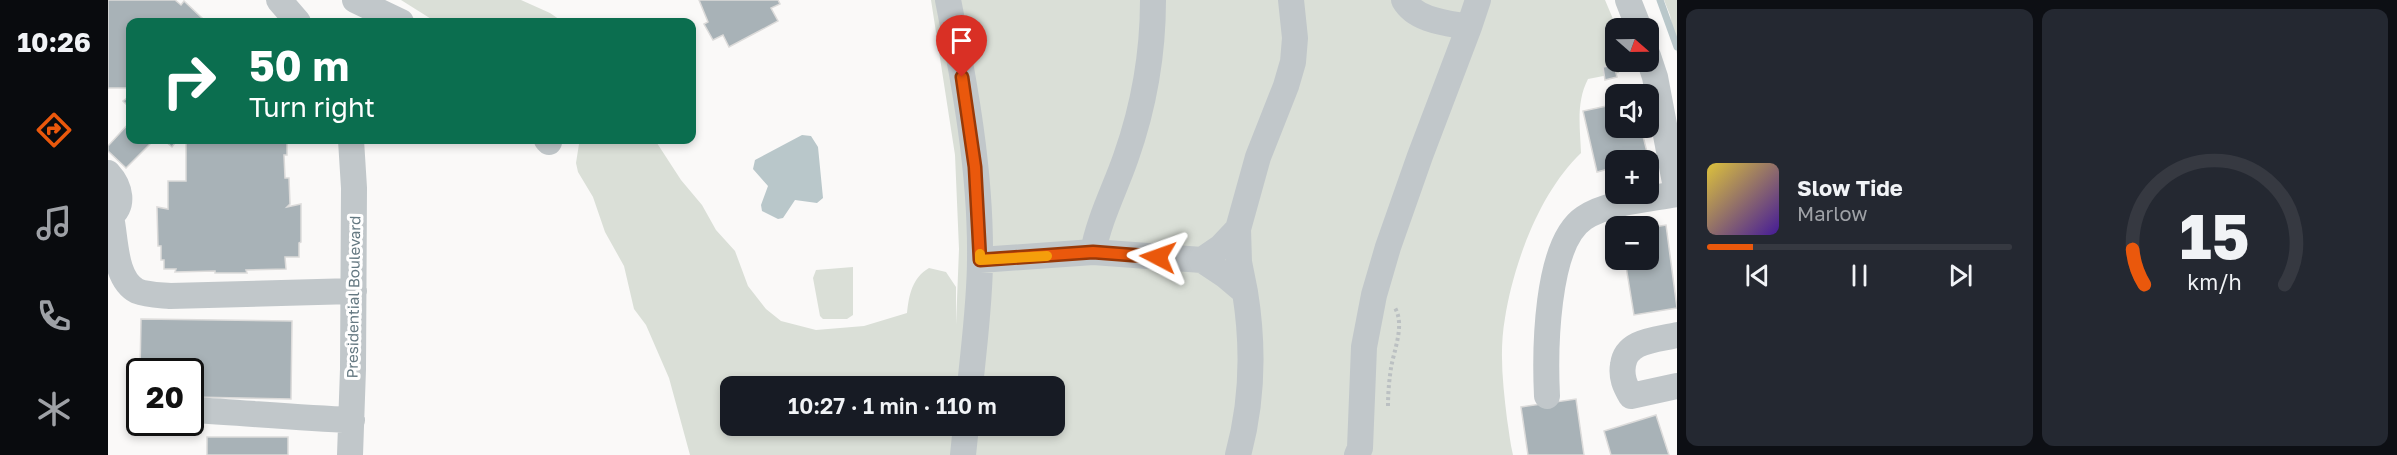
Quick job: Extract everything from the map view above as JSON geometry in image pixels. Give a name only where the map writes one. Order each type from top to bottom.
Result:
[{"type":"street","points":[[279,0],[295,18]]},
{"type":"street","points":[[355,0],[393,18]]},
{"type":"street","points":[[948,0],[975,167],[980,260],[971,376]]},
{"type":"street","points":[[1093,252],[1100,224],[1126,159],[1141,109],[1150,58],[1153,0]]},
{"type":"street","points":[[1238,455],[1248,414],[1252,367],[1249,320],[1239,262],[1238,229],[1258,157],[1286,87],[1293,62],[1291,0]]},
{"type":"street","points":[[1404,0],[1409,8],[1419,15],[1436,21],[1469,27]]},
{"type":"street","points":[[1358,455],[1365,347],[1374,295],[1416,166],[1478,0]]},
{"type":"street","points":[[1628,0],[1635,18]]},
{"type":"street","points":[[1547,396],[1545,357],[1549,317],[1561,251],[1569,233],[1576,224],[1595,212],[1633,202],[1676,181],[1652,72]]},
{"type":"street","name":"Presidential Boulevard","points":[[350,455],[354,291],[354,188],[351,144]]},
{"type":"street","points":[[108,173],[120,196],[116,212],[109,217],[122,275],[135,290],[145,294],[170,296],[354,291]]},
{"type":"street","points":[[1202,260],[1221,247],[1238,229]]},
{"type":"street","points":[[980,260],[1093,252],[1202,260],[1245,292]]},
{"type":"street","points":[[1677,335],[1635,345],[1628,349],[1622,368],[1623,379],[1631,396],[1677,386]]},
{"type":"street","points":[[204,411],[309,420],[352,420]]},
{"type":"street","points":[[963,455],[965,436]]},
{"type":"path","points":[[1374,295],[1391,303],[1397,310],[1399,318],[1387,414]]},
{"type":"shaded area","points":[[401,0],[521,0],[557,18],[430,18]]},
{"type":"shaded area","points":[[931,0],[1605,0],[1613,18],[1605,18],[1605,72],[1619,73],[1588,79],[1580,106],[1581,153],[1566,169],[1541,208],[1522,251],[1509,296],[1503,331],[1502,356],[1513,455],[690,455],[669,378],[646,325],[634,309],[624,266],[605,232],[593,197],[578,172],[576,163],[579,144],[658,144],[681,180],[702,205],[716,230],[735,251],[748,286],[766,309],[781,321],[816,330],[864,326],[907,313],[910,293],[915,282],[929,268],[946,272],[956,287],[956,325],[959,249],[955,155]]},
{"type":"shaded area","points":[[1664,0],[1677,0],[1677,54],[1670,15]]},
{"type":"shaded area","points":[[802,135],[811,136],[818,147],[823,198],[817,203],[795,200],[783,218],[778,219],[762,211],[761,205],[768,186],[753,169],[755,160]]},
{"type":"shaded area","points":[[853,267],[853,315],[847,319],[823,319],[820,316],[813,278],[816,270]]},
{"type":"building","points":[[108,0],[175,0],[181,5],[184,1],[202,18],[126,18],[126,88],[108,88]]},
{"type":"building","points":[[699,0],[778,0],[780,4],[771,8],[778,21],[729,47],[723,35],[713,40],[704,24],[708,22]]},
{"type":"building","points":[[1603,67],[1605,67],[1605,72],[1616,72],[1617,77],[1605,80]]},
{"type":"building","points":[[1605,106],[1605,138],[1644,138],[1646,150],[1605,150],[1605,170],[1597,172],[1583,111]]},
{"type":"building","points":[[126,126],[126,144],[150,144],[126,168],[108,151],[108,146]]},
{"type":"building","points":[[186,144],[287,144],[287,155],[284,155],[285,178],[289,178],[290,204],[287,207],[301,204],[299,257],[285,257],[286,269],[246,270],[247,273],[175,272],[176,269],[164,269],[164,260],[161,260],[161,246],[158,246],[157,207],[168,209],[168,181],[186,181]]},
{"type":"building","points":[[1666,225],[1677,308],[1634,315],[1627,270],[1659,270],[1659,226]]},
{"type":"building","points":[[141,319],[292,321],[291,399],[204,397],[204,358],[140,358]]},
{"type":"building","points":[[1576,399],[1584,455],[1528,455],[1521,407]]},
{"type":"building","points":[[1656,415],[1669,455],[1611,455],[1604,431]]},
{"type":"building","points":[[207,437],[288,437],[288,455],[207,455]]},
{"type":"waterway","points":[[1660,0],[1677,47]]},
{"type":"slow traffic","points":[[980,254],[980,260],[1047,256]]},
{"type":"route","points":[[962,77],[975,167],[980,260],[1093,252],[1158,257]]}]
